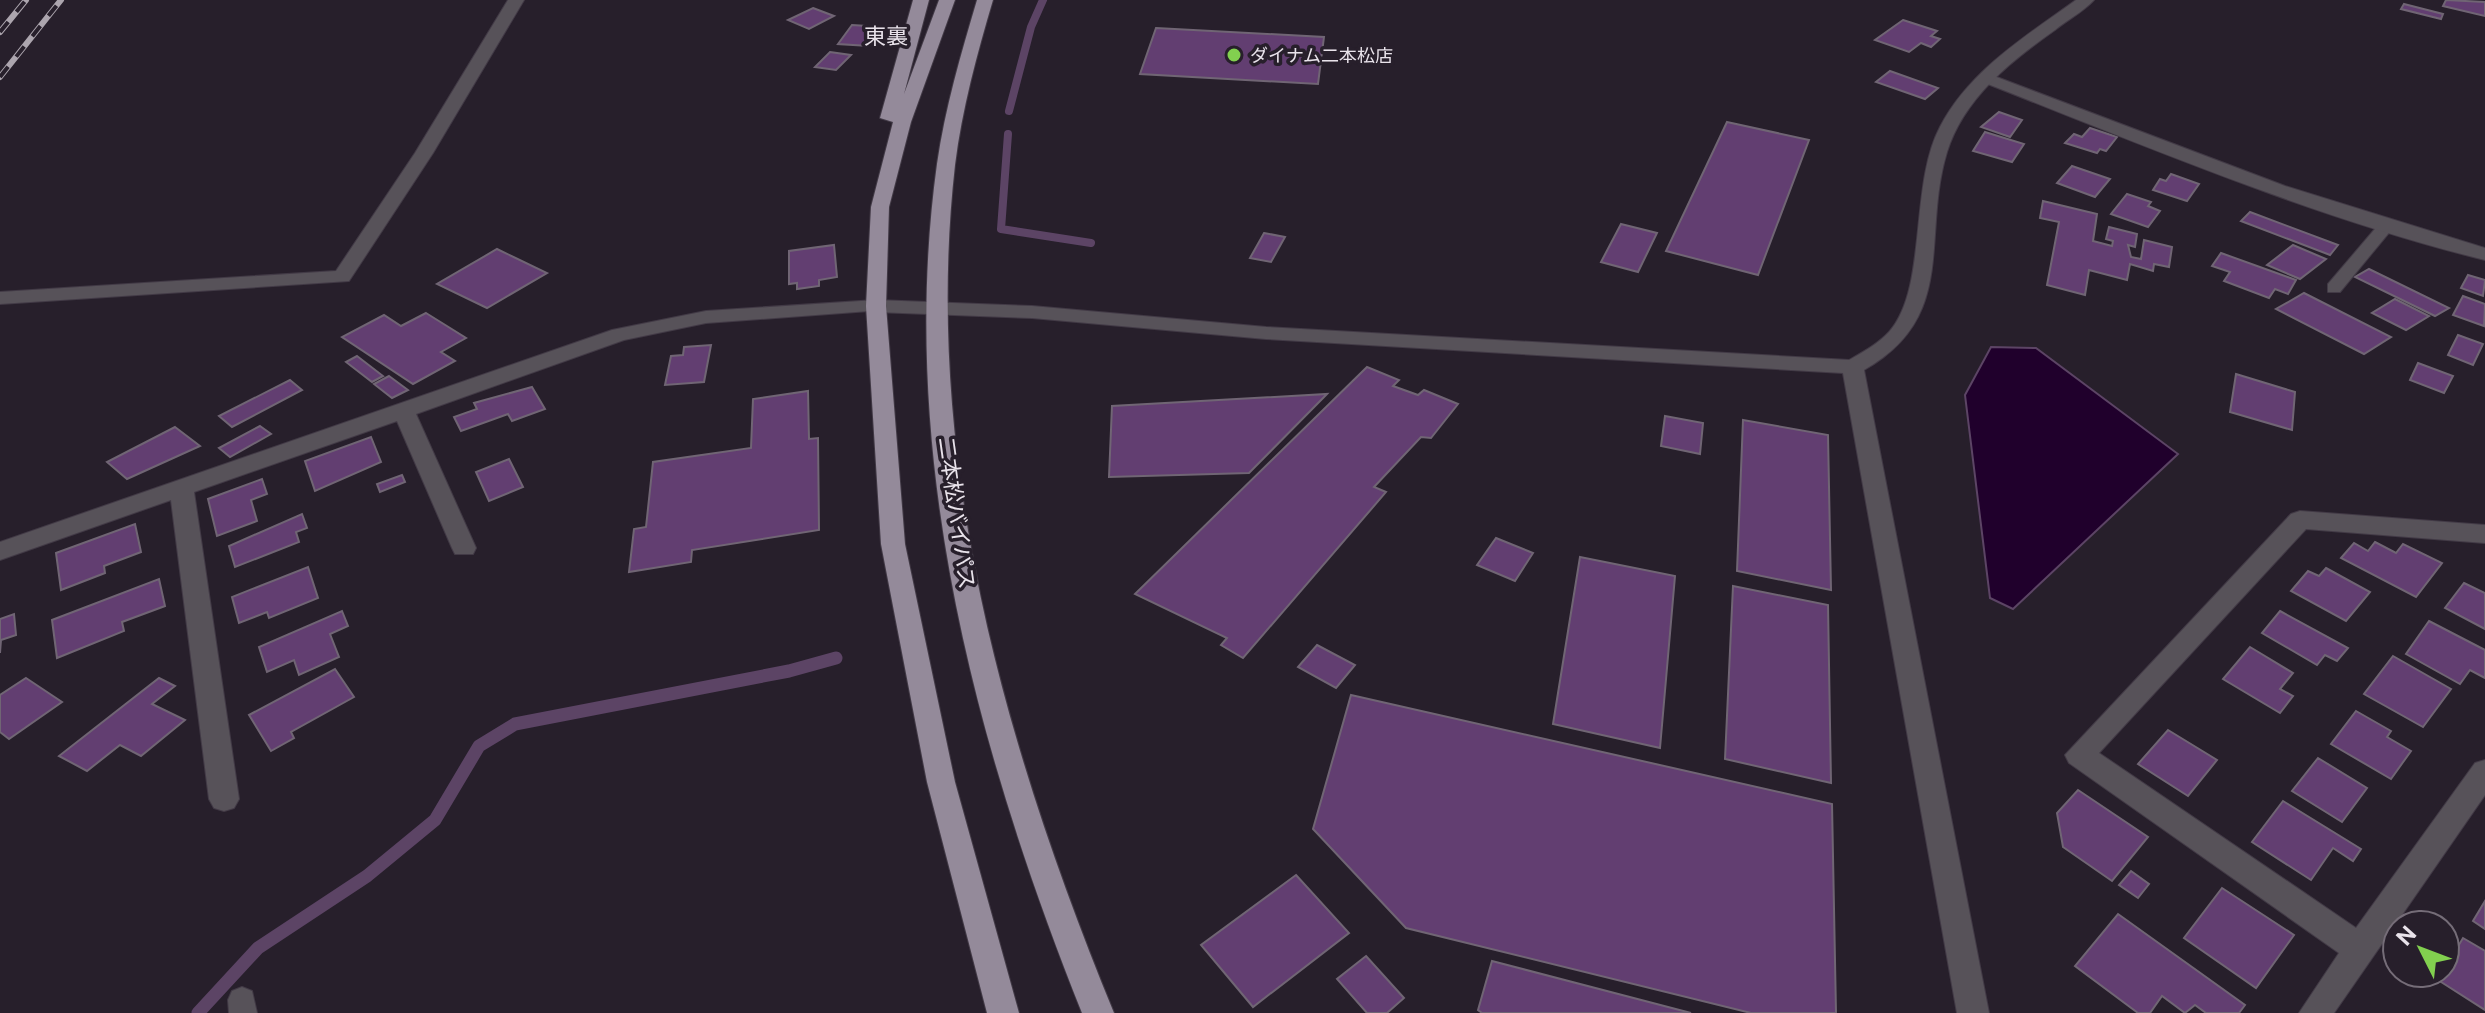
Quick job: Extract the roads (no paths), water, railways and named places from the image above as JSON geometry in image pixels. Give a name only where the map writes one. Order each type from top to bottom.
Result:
[{"type":"highway","points":[[921,0],[913,17],[881,156],[876,306],[893,544],[941,782],[1003,1013]]},
{"type":"highway","points":[[880,207],[902,122],[947,0]]},
{"type":"highway","name":"二本松バイパス","points":[[985,0],[966,54],[945,162],[936,253],[940,373],[953,514],[985,678],[1081,971],[1098,1013]]},
{"type":"street","points":[[0,298],[342,277],[424,153],[516,0]]},
{"type":"street","points":[[0,551],[182,490],[583,346],[650,327],[728,315],[876,306],[938,307],[1266,333],[1853,367],[1883,350],[1902,330],[1916,293],[1939,149],[1960,106],[1986,78],[2086,0]]},
{"type":"street","points":[[1986,78],[2278,190],[2386,226],[2485,254]]},
{"type":"street","points":[[1853,367],[1973,1013]]},
{"type":"street","points":[[404,411],[464,548]]},
{"type":"street","points":[[182,490],[224,799]]},
{"type":"street","points":[[2360,949],[2079,755],[2300,520],[2485,534]]},
{"type":"street","points":[[2315,1013],[2485,772]]},
{"type":"lane","points":[[2334,288],[2386,226]]},
{"type":"waterway","points":[[1009,111],[1031,27],[1043,0]]},
{"type":"waterway","points":[[1008,134],[1001,229],[1091,243]]},
{"type":"waterway","points":[[198,1013],[258,948],[367,876],[435,820],[479,746],[515,724],[789,671],[836,658]]},
{"type":"railway","points":[[0,32],[26,0]]},
{"type":"railway","points":[[0,77],[61,0]]},
{"type":"place","name":"ダイナム二本松店","points":[[1234,55]]},
{"type":"district","name":"東裏","points":[[886,36]]}]
